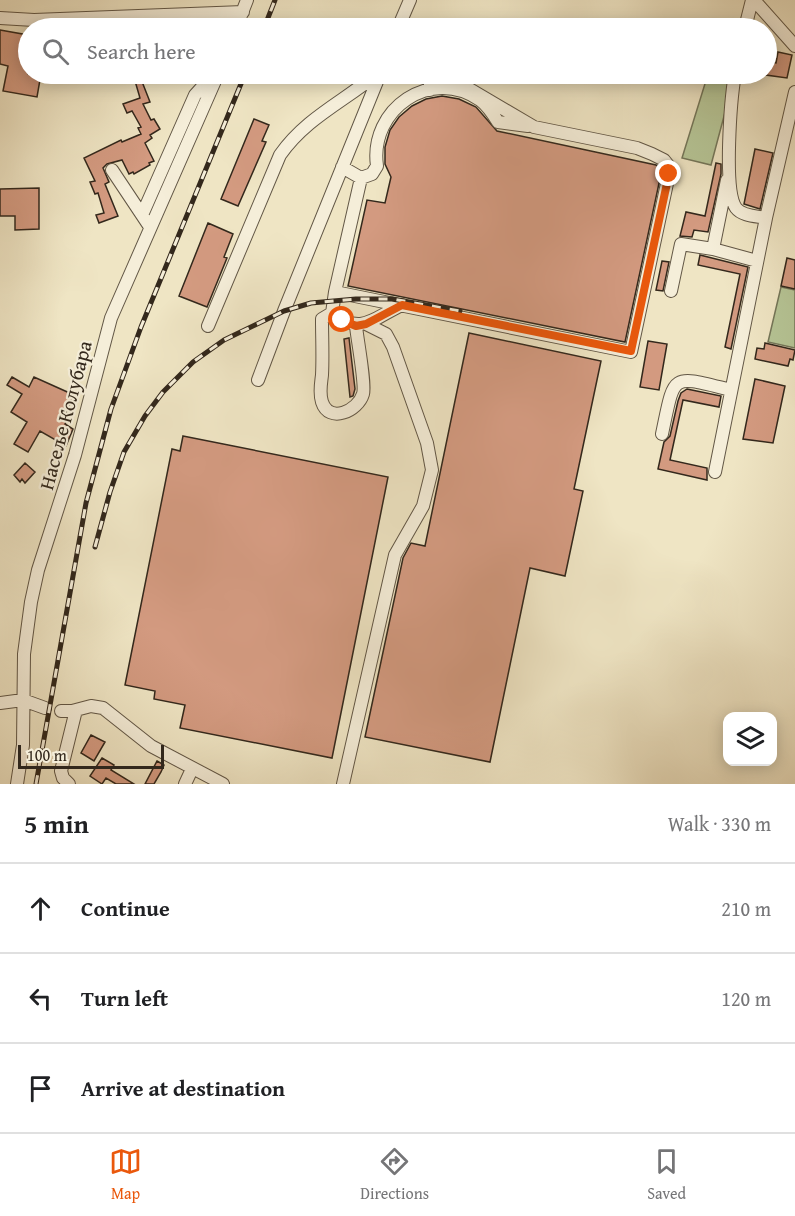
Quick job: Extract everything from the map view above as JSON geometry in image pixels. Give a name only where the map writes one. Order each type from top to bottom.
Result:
[{"type":"street","points":[[402,18],[410,0]]},
{"type":"street","points":[[748,18],[753,0]]},
{"type":"street","points":[[753,0],[769,18]]},
{"type":"street","points":[[76,18],[245,6]]},
{"type":"street","points":[[0,18],[18,20]]},
{"type":"street","points":[[777,26],[795,46]]},
{"type":"street","points":[[142,215],[195,95],[205,84]]},
{"type":"street","name":"Насеље Колубара","points":[[17,784],[23,745],[24,654],[38,570],[72,466],[111,318],[213,84]]},
{"type":"street","points":[[208,326],[280,155],[291,139],[308,123],[365,84]]},
{"type":"street","points":[[258,380],[375,84]]},
{"type":"street","points":[[430,84],[430,90]]},
{"type":"street","points":[[461,84],[534,127]]},
{"type":"street","points":[[713,249],[728,170],[734,84]]},
{"type":"street","points":[[334,292],[631,351],[669,174],[668,165],[658,157],[637,148],[498,122],[481,101],[469,94],[452,90],[430,90],[408,97],[386,119],[377,143],[377,166],[372,174],[361,178]]},
{"type":"street","points":[[715,472],[766,218],[795,92]]},
{"type":"street","points":[[342,167],[361,178]]},
{"type":"street","points":[[112,170],[150,227]]},
{"type":"street","points":[[728,170],[734,205],[745,214],[766,218]]},
{"type":"street","points":[[332,313],[334,292],[361,178]]},
{"type":"street","points":[[671,291],[681,244],[713,249],[757,261]]},
{"type":"street","points":[[361,325],[402,305]]},
{"type":"street","points":[[332,313],[322,319],[320,390],[322,405],[331,412],[340,414],[349,411],[358,404],[364,393],[361,325]]},
{"type":"street","points":[[332,313],[342,320],[386,334],[393,347],[427,443],[432,470],[423,506],[395,555],[343,784]]},
{"type":"street","points":[[662,434],[671,389],[678,382],[688,380],[731,390]]},
{"type":"street","points":[[0,703],[23,700],[45,708]]},
{"type":"street","points":[[61,711],[91,706],[103,708],[151,746],[223,784]]},
{"type":"street","points":[[69,784],[63,778],[62,771],[76,710]]},
{"type":"street","points":[[185,784],[192,769]]},
{"type":"green space","points":[[705,84],[733,84],[711,165],[682,158]]},
{"type":"green space","points":[[781,287],[795,290],[795,348],[768,342]]},
{"type":"building","points":[[0,30],[18,33],[18,84],[39,84],[37,97],[3,91],[8,66],[0,64]]},
{"type":"building","points":[[778,52],[792,55],[787,78],[777,77]]},
{"type":"building","points":[[136,84],[143,84],[150,102],[143,104],[151,120],[154,119],[160,129],[150,135],[152,138],[145,143],[154,161],[134,174],[133,172],[129,174],[122,160],[107,164],[103,168],[109,182],[105,184],[118,216],[99,223],[96,215],[104,213],[98,193],[95,194],[90,182],[95,181],[84,158],[121,140],[122,142],[141,134],[138,128],[141,127],[132,111],[127,113],[123,104],[140,98]]},
{"type":"building","points":[[442,96],[459,99],[476,107],[497,131],[656,165],[660,168],[661,174],[625,342],[348,286],[367,200],[385,203],[391,177],[385,164],[385,147],[390,130],[399,117],[412,106],[426,99]]},
{"type":"building","points":[[254,119],[269,125],[262,141],[266,142],[238,206],[221,199]]},
{"type":"building","points":[[755,149],[773,153],[760,209],[744,204]]},
{"type":"building","points":[[716,163],[721,164],[721,174],[708,232],[694,230],[692,237],[680,236],[686,212],[705,216]]},
{"type":"building","points":[[39,188],[39,229],[15,230],[15,216],[0,216],[0,189]]},
{"type":"building","points":[[208,223],[233,234],[224,257],[227,258],[207,307],[179,296]]},
{"type":"building","points":[[700,255],[748,267],[731,349],[725,347],[740,274],[698,265]]},
{"type":"building","points":[[787,258],[795,260],[795,289],[781,286]]},
{"type":"building","points":[[662,261],[669,262],[663,291],[656,290]]},
{"type":"building","points":[[469,333],[601,361],[574,489],[583,491],[565,576],[530,568],[490,762],[365,737],[403,558],[411,543],[425,546]]},
{"type":"building","points":[[349,338],[355,389],[353,396],[350,397],[344,339]]},
{"type":"building","points":[[648,341],[667,344],[659,390],[640,387]]},
{"type":"building","points":[[765,343],[795,350],[793,360],[790,359],[788,366],[755,359],[757,348],[764,349]]},
{"type":"building","points":[[12,377],[29,387],[34,377],[74,395],[66,413],[70,416],[65,424],[73,429],[66,446],[40,431],[28,452],[14,444],[27,422],[11,412],[22,394],[7,385]]},
{"type":"building","points":[[755,379],[785,386],[773,443],[743,439]]},
{"type":"building","points":[[687,389],[721,396],[719,407],[683,400],[670,460],[707,468],[707,480],[658,469],[664,442],[670,436],[678,401],[681,393]]},
{"type":"building","points":[[183,436],[388,477],[332,758],[180,728],[185,705],[154,699],[155,691],[125,685],[172,449],[180,451]]},
{"type":"building","points":[[25,463],[35,472],[25,483],[22,479],[20,482],[14,475]]},
{"type":"building","points":[[91,735],[105,742],[94,761],[81,753]]},
{"type":"building","points":[[102,758],[114,765],[111,770],[134,784],[116,784],[106,778],[102,784],[90,776]]},
{"type":"building","points":[[157,761],[164,765],[161,772],[154,784],[145,784]]},
{"type":"railway","points":[[268,18],[275,0]]},
{"type":"railway","points":[[36,784],[86,503],[111,409],[141,327],[241,84]]},
{"type":"railway","points":[[95,547],[124,452],[145,416],[163,392],[193,362],[224,340],[284,311],[311,303],[392,299],[460,311]]},
{"type":"route","points":[[342,320],[356,326],[366,324],[381,314],[402,305],[631,351],[669,174]]}]
